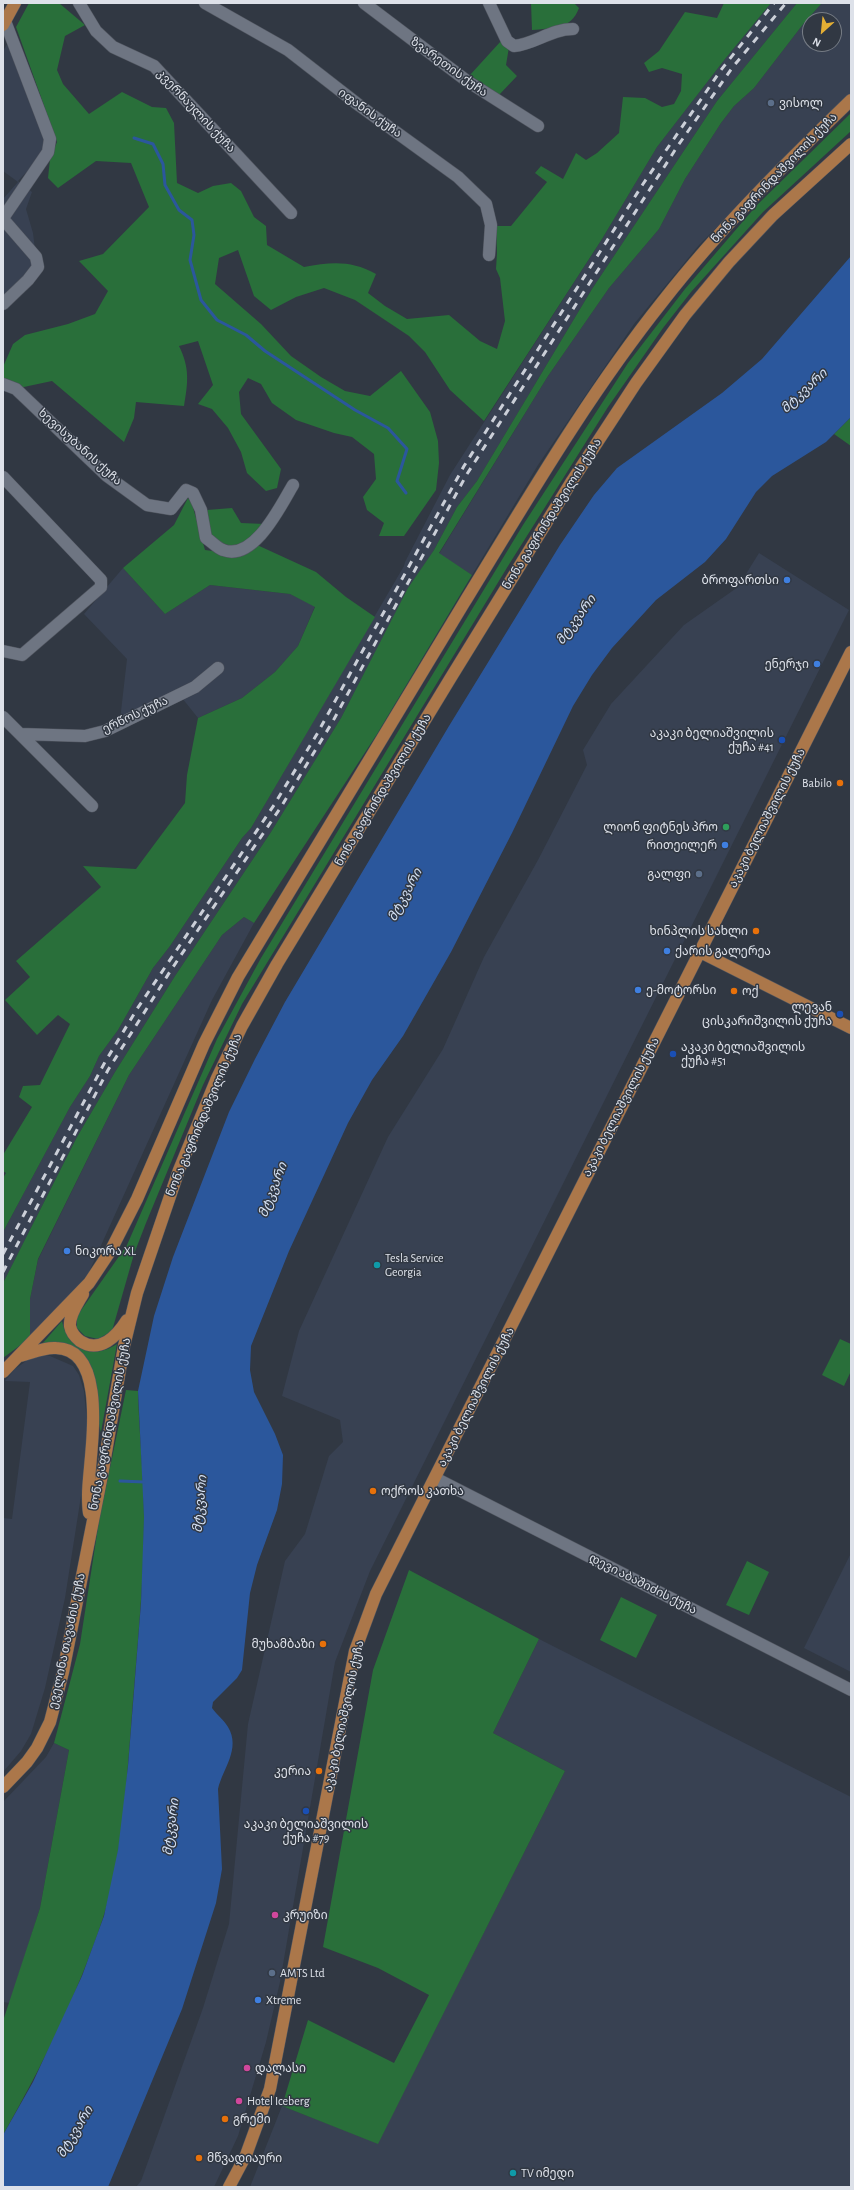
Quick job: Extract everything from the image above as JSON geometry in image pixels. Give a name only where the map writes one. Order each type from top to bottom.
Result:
[{"type":"main road","points":[[4,23],[15,3]]},
{"type":"main road","name":"ნონა გაფრინდაშვილის ქუჩა","points":[[3,1372],[89,1283],[111,1250],[127,1219],[191,1072],[238,977],[558,453],[633,339],[674,287],[756,193],[851,100]]},
{"type":"main road","name":"ნონა გაფრინდაშვილის ქუჩა","points":[[90,1528],[131,1314],[154,1238],[179,1170],[217,1078],[242,1026],[292,939],[559,502],[636,383],[699,298],[757,231],[851,144]]},
{"type":"main road","name":"აკაკი ბელიაშვილის ქუჩა","points":[[229,2187],[246,2155],[270,2089],[355,1651],[376,1594],[851,652]]},
{"type":"main road","points":[[700,952],[851,1028]]},
{"type":"main road","points":[[89,1283],[71,1318],[70,1326],[76,1338],[88,1345],[96,1346],[104,1344],[117,1335],[131,1314]]},
{"type":"main road","points":[[20,1356],[43,1349],[63,1349],[76,1357],[83,1364],[88,1375],[94,1432],[88,1494],[90,1528]]},
{"type":"main road","name":"ეველინა თავაძის ქუჩა","points":[[3,1787],[27,1762],[37,1748],[50,1722],[63,1672],[90,1528]]},
{"type":"street","name":"კვერნაულის ქუჩა","points":[[79,3],[96,31],[113,47],[154,66],[292,213]]},
{"type":"street","name":"იფანის ქუჩა","points":[[205,3],[288,50],[354,101],[458,177],[486,204],[491,225],[489,255]]},
{"type":"street","name":"ზვარეთის ქუჩა","points":[[364,3],[467,81],[538,126]]},
{"type":"street","points":[[489,3],[506,41],[514,46],[524,45],[545,35],[564,29],[573,29]]},
{"type":"street","points":[[3,304],[28,280],[38,266],[36,258],[3,218],[48,152],[50,139],[4,23]]},
{"type":"street","name":"ხევისუბანის ქუჩა","points":[[3,384],[16,389],[107,476],[147,505],[171,509],[186,490],[194,493],[200,510],[206,538],[224,551],[236,551],[244,548],[266,532],[293,485]]},
{"type":"street","points":[[3,477],[101,580],[101,587],[22,655],[3,651]]},
{"type":"street","name":"ერწოს ქუჩა","points":[[20,734],[85,736],[105,731],[195,687],[218,668]]},
{"type":"street","points":[[4,720],[92,806]]},
{"type":"street","name":"დევი აბაშიძის ქუჩა","points":[[435,1478],[851,1690]]},
{"type":"shaded area","points":[[771,3],[797,3],[717,101],[592,289],[477,481],[457,507],[434,550],[408,589],[341,718],[271,832],[175,976],[115,1072],[77,1137],[3,1283],[3,1232],[70,1107],[90,1076],[99,1056],[118,1030],[153,968],[170,946],[242,838],[251,828],[404,566],[450,475],[602,239],[657,147],[725,59]]},
{"type":"shaded area","points":[[822,3],[851,3],[851,93],[699,245],[634,324],[538,465],[472,575],[439,554],[548,376],[609,288],[659,229],[685,179],[721,123],[734,106],[754,88],[802,26],[802,52],[842,52],[842,12],[814,12]]},
{"type":"shaded area","points":[[9,41],[46,129],[43,155],[18,181],[32,192],[26,209],[33,233],[37,265],[3,302],[3,199],[18,182],[3,171],[3,51]]},
{"type":"shaded area","points":[[759,553],[849,610],[370,1571],[335,1662],[280,1982],[266,2042],[238,2136],[214,2187],[136,2187],[141,2181],[203,2008],[229,1924],[248,1724],[285,1561],[305,1534],[329,1456],[343,1442],[340,1420],[282,1396],[299,1331],[388,1137],[443,1049],[484,957],[538,860],[587,765],[583,750],[611,704],[684,625],[738,587]]},
{"type":"shaded area","points":[[123,568],[165,614],[210,585],[290,594],[315,606],[298,646],[275,672],[242,698],[198,718],[182,698],[120,720],[127,659],[84,614]]},
{"type":"shaded area","points":[[244,917],[254,923],[212,1000],[89,1272],[59,1311],[30,1338],[30,1299],[38,1260],[129,1075],[222,935]]},
{"type":"shaded area","points":[[36,1354],[50,1356],[73,1366],[79,1375],[84,1391],[89,1445],[65,1598],[45,1688],[31,1734],[21,1751],[3,1772],[3,1518],[12,1519],[30,1382],[5,1381],[15,1369]]},
{"type":"shaded area","points":[[851,1553],[851,1672],[804,1648]]},
{"type":"shaded area","points":[[539,1639],[851,1797],[851,2183],[849,2187],[250,2187],[282,2106],[378,2143],[565,1771],[493,1733]]},
{"type":"shaded area","points":[[54,1743],[69,1750],[40,1908],[10,2003],[3,2002],[3,1802],[46,1757]]},
{"type":"green space","points":[[29,3],[59,3],[85,25],[65,36],[57,70],[63,84],[89,114],[122,92],[152,107],[166,108],[174,123],[177,183],[198,193],[213,186],[231,183],[241,191],[254,217],[266,226],[267,245],[304,267],[341,263],[367,269],[376,274],[368,293],[385,306],[407,319],[449,315],[480,341],[497,349],[505,321],[500,278],[496,269],[496,226],[511,226],[547,182],[535,173],[541,166],[563,179],[576,153],[586,160],[597,153],[619,133],[623,97],[645,98],[662,107],[674,104],[681,91],[682,74],[662,68],[649,72],[644,63],[659,51],[685,12],[717,18],[724,3],[771,3],[725,59],[657,147],[602,239],[484,421],[450,390],[425,352],[409,336],[355,300],[324,288],[296,297],[271,310],[254,296],[238,250],[219,258],[215,284],[261,324],[291,356],[321,377],[345,391],[370,396],[401,371],[430,412],[438,441],[439,463],[436,490],[404,536],[379,536],[384,523],[367,510],[363,497],[376,479],[374,454],[352,437],[334,433],[296,420],[272,403],[261,384],[248,378],[239,392],[241,414],[281,469],[277,488],[266,491],[247,473],[241,452],[228,428],[212,409],[198,404],[213,385],[198,341],[179,346],[185,361],[187,376],[184,406],[136,402],[134,418],[124,442],[52,381],[19,388],[8,379],[3,378],[3,367],[13,344],[25,335],[68,324],[95,314],[108,291],[79,261],[103,254],[149,207],[131,163],[96,161],[58,188],[48,178],[50,159],[57,142],[16,27]]},
{"type":"green space","points":[[531,3],[574,3],[579,8],[576,15],[566,24],[554,28],[532,30]]},
{"type":"green space","points":[[797,3],[822,3],[814,12],[802,12],[802,26],[754,88],[734,106],[721,123],[685,179],[659,229],[609,288],[548,376],[439,553],[472,575],[377,734],[254,923],[244,917],[222,935],[129,1075],[38,1259],[30,1299],[30,1338],[3,1358],[3,1283],[77,1137],[115,1072],[175,976],[271,832],[341,718],[408,588],[434,550],[457,507],[477,481],[592,289],[717,101]]},
{"type":"green space","points":[[501,41],[509,47],[506,65],[517,76],[499,95],[470,75]]},
{"type":"green space","points":[[851,113],[851,131],[763,212],[691,292],[663,328],[608,407],[508,566],[242,1004],[203,1085],[146,1223],[134,1254],[112,1331],[98,1339],[85,1336],[77,1328],[77,1316],[127,1245],[217,1039],[261,958],[523,525],[628,363],[685,289],[757,205]]},
{"type":"green space","points":[[851,417],[851,446],[834,434]]},
{"type":"green space","points":[[188,498],[192,504],[205,550],[237,554],[255,544],[316,572],[346,597],[375,617],[251,828],[242,838],[170,946],[153,968],[118,1030],[99,1056],[90,1076],[70,1107],[3,1232],[3,1178],[6,1173],[3,1171],[3,1155],[32,1107],[19,1097],[23,1086],[40,1085],[70,1024],[58,1015],[37,1035],[5,1000],[30,977],[16,961],[101,887],[83,866],[136,869],[185,803],[187,775],[198,718],[242,698],[275,672],[298,646],[315,607],[290,594],[210,585],[165,614],[123,568],[174,525]]},
{"type":"green space","points":[[232,508],[241,523],[265,524],[246,543],[234,546],[226,545],[209,535],[207,510]]},
{"type":"green space","points":[[62,1321],[65,1331],[70,1339],[83,1349],[99,1351],[108,1349],[117,1344],[101,1432],[97,1394],[91,1369],[86,1359],[79,1351],[70,1346],[57,1343],[42,1344]]},
{"type":"green space","points":[[840,1339],[851,1344],[851,1371],[844,1386],[822,1375]]},
{"type":"green space","points":[[126,1390],[138,1391],[143,1487],[144,1545],[127,1775],[119,1848],[115,1872],[103,1918],[71,2002],[32,2083],[3,2135],[3,2021],[40,1908],[69,1750],[54,1743],[80,1644],[99,1521]]},
{"type":"green space","points":[[747,1561],[769,1572],[749,1615],[726,1605]]},
{"type":"green space","points":[[409,1570],[539,1639],[493,1733],[565,1771],[378,2144],[282,2106],[308,2020],[394,2063],[429,1995],[378,1968],[323,1947],[373,1670]]},
{"type":"green space","points":[[621,1597],[657,1615],[636,1658],[600,1640]]},
{"type":"water","name":"მტკვარი","points":[[851,256],[851,417],[826,442],[772,476],[756,492],[726,539],[705,562],[656,600],[612,648],[592,675],[573,706],[512,833],[451,952],[403,1036],[372,1080],[348,1123],[289,1251],[251,1346],[250,1370],[254,1392],[275,1434],[283,1455],[282,1484],[277,1510],[257,1565],[250,1593],[242,1670],[237,1678],[213,1702],[212,1708],[228,1727],[232,1735],[233,1743],[230,1758],[218,1789],[222,1869],[216,1903],[182,2009],[108,2187],[3,2187],[3,2135],[33,2082],[82,1976],[104,1916],[118,1850],[128,1766],[141,1603],[144,1517],[138,1391],[154,1316],[173,1257],[229,1112],[285,1002],[449,726],[560,545],[594,495],[617,468],[722,393],[762,359]]},
{"type":"waterway","points":[[134,138],[153,144],[163,164],[165,185],[179,210],[192,220],[194,235],[190,260],[201,300],[217,320],[246,335],[265,351],[355,410],[388,428],[407,449],[397,481],[406,493]]},
{"type":"waterway","points":[[120,1481],[144,1482]]},
{"type":"railway","points":[[3,1254],[105,1062],[137,1009],[274,805],[317,734],[464,466],[643,184],[721,70],[774,3]]},
{"type":"railway","points":[[3,1272],[108,1070],[171,970],[281,807],[333,721],[467,474],[677,147],[732,68],[786,3]]},
{"type":"place","name":"ვისოლ","points":[[771,103]]},
{"type":"place","name":"ბროფართსი","points":[[787,580]]},
{"type":"place","name":"ენერჯი","points":[[817,664]]},
{"type":"place","name":"აკაკი ბელიაშვილის ქუჩა #41","points":[[782,740]]},
{"type":"place","name":"Babilo","points":[[840,783]]},
{"type":"place","name":"ლიონ ფიტნეს პრო","points":[[726,827]]},
{"type":"place","name":"რითეილერ","points":[[725,845]]},
{"type":"place","name":"გალფი","points":[[699,874]]},
{"type":"place","name":"ხინპლის სახლი","points":[[756,931]]},
{"type":"place","name":"ქარის გალერეა","points":[[667,951]]},
{"type":"place","name":"ე-მოტორსი","points":[[638,990]]},
{"type":"place","name":"ოქ","points":[[734,991]]},
{"type":"place","name":"ლევან ცისკარიშვილის ქუჩა","points":[[840,1014]]},
{"type":"place","name":"აკაკი ბელიაშვილის ქუჩა #51","points":[[673,1054]]},
{"type":"place","name":"ნიკორა XL","points":[[67,1251]]},
{"type":"place","name":"Tesla Service Georgia","points":[[377,1265]]},
{"type":"place","name":"ოქროს კათხა","points":[[373,1491]]},
{"type":"place","name":"მუხამბაზი","points":[[323,1644]]},
{"type":"place","name":"კერია","points":[[319,1771]]},
{"type":"place","name":"აკაკი ბელიაშვილის ქუჩა #79","points":[[306,1811]]},
{"type":"place","name":"კრუიზი","points":[[275,1915]]},
{"type":"place","name":"AMTS Ltd","points":[[272,1973]]},
{"type":"place","name":"Xtreme","points":[[258,2000]]},
{"type":"place","name":"დალასი","points":[[247,2068]]},
{"type":"place","name":"Hotel Iceberg","points":[[239,2101]]},
{"type":"place","name":"გრემი","points":[[225,2119]]},
{"type":"place","name":"მწვადიაური","points":[[199,2158]]},
{"type":"place","name":"TV იმედი","points":[[513,2173]]}]
